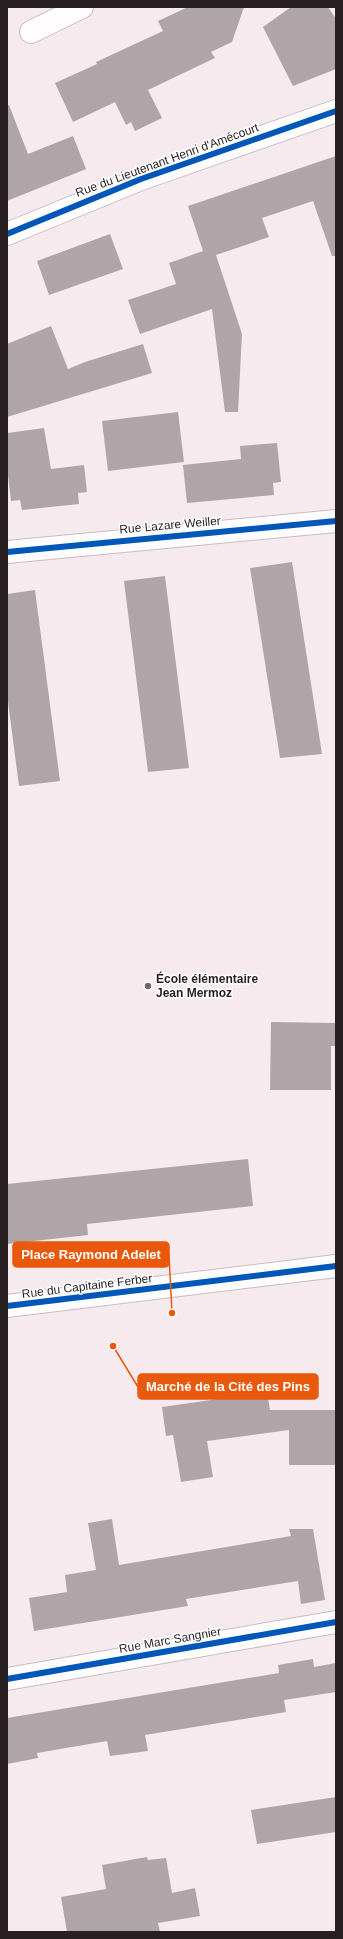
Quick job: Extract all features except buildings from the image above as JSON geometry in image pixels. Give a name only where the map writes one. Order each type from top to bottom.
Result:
[{"type":"street","points":[[31,32],[82,7]]},
{"type":"street","name":"Rue du Lieutenant Henri d'Amécourt","points":[[7,234],[141,179],[336,111]]},
{"type":"street","name":"Rue Lazare Weiller","points":[[7,552],[336,521]]},
{"type":"street","name":"Rue du Capitaine Ferber","points":[[7,1306],[336,1266]]},
{"type":"street","name":"Rue Marc Sangnier","points":[[7,1679],[336,1622]]},
{"type":"cycle path","points":[[7,234],[141,179],[336,111]]},
{"type":"cycle path","points":[[7,552],[336,521]]},
{"type":"cycle path","points":[[7,1306],[336,1266]]},
{"type":"cycle path","points":[[7,1679],[336,1622]]},
{"type":"place","name":"École élémentaire Jean Mermoz","points":[[148,986]]},
{"type":"place","name":"Place Raymond Adelet","points":[[172,1313]]},
{"type":"place","name":"Marché de la Cité des Pins","points":[[113,1346]]}]
